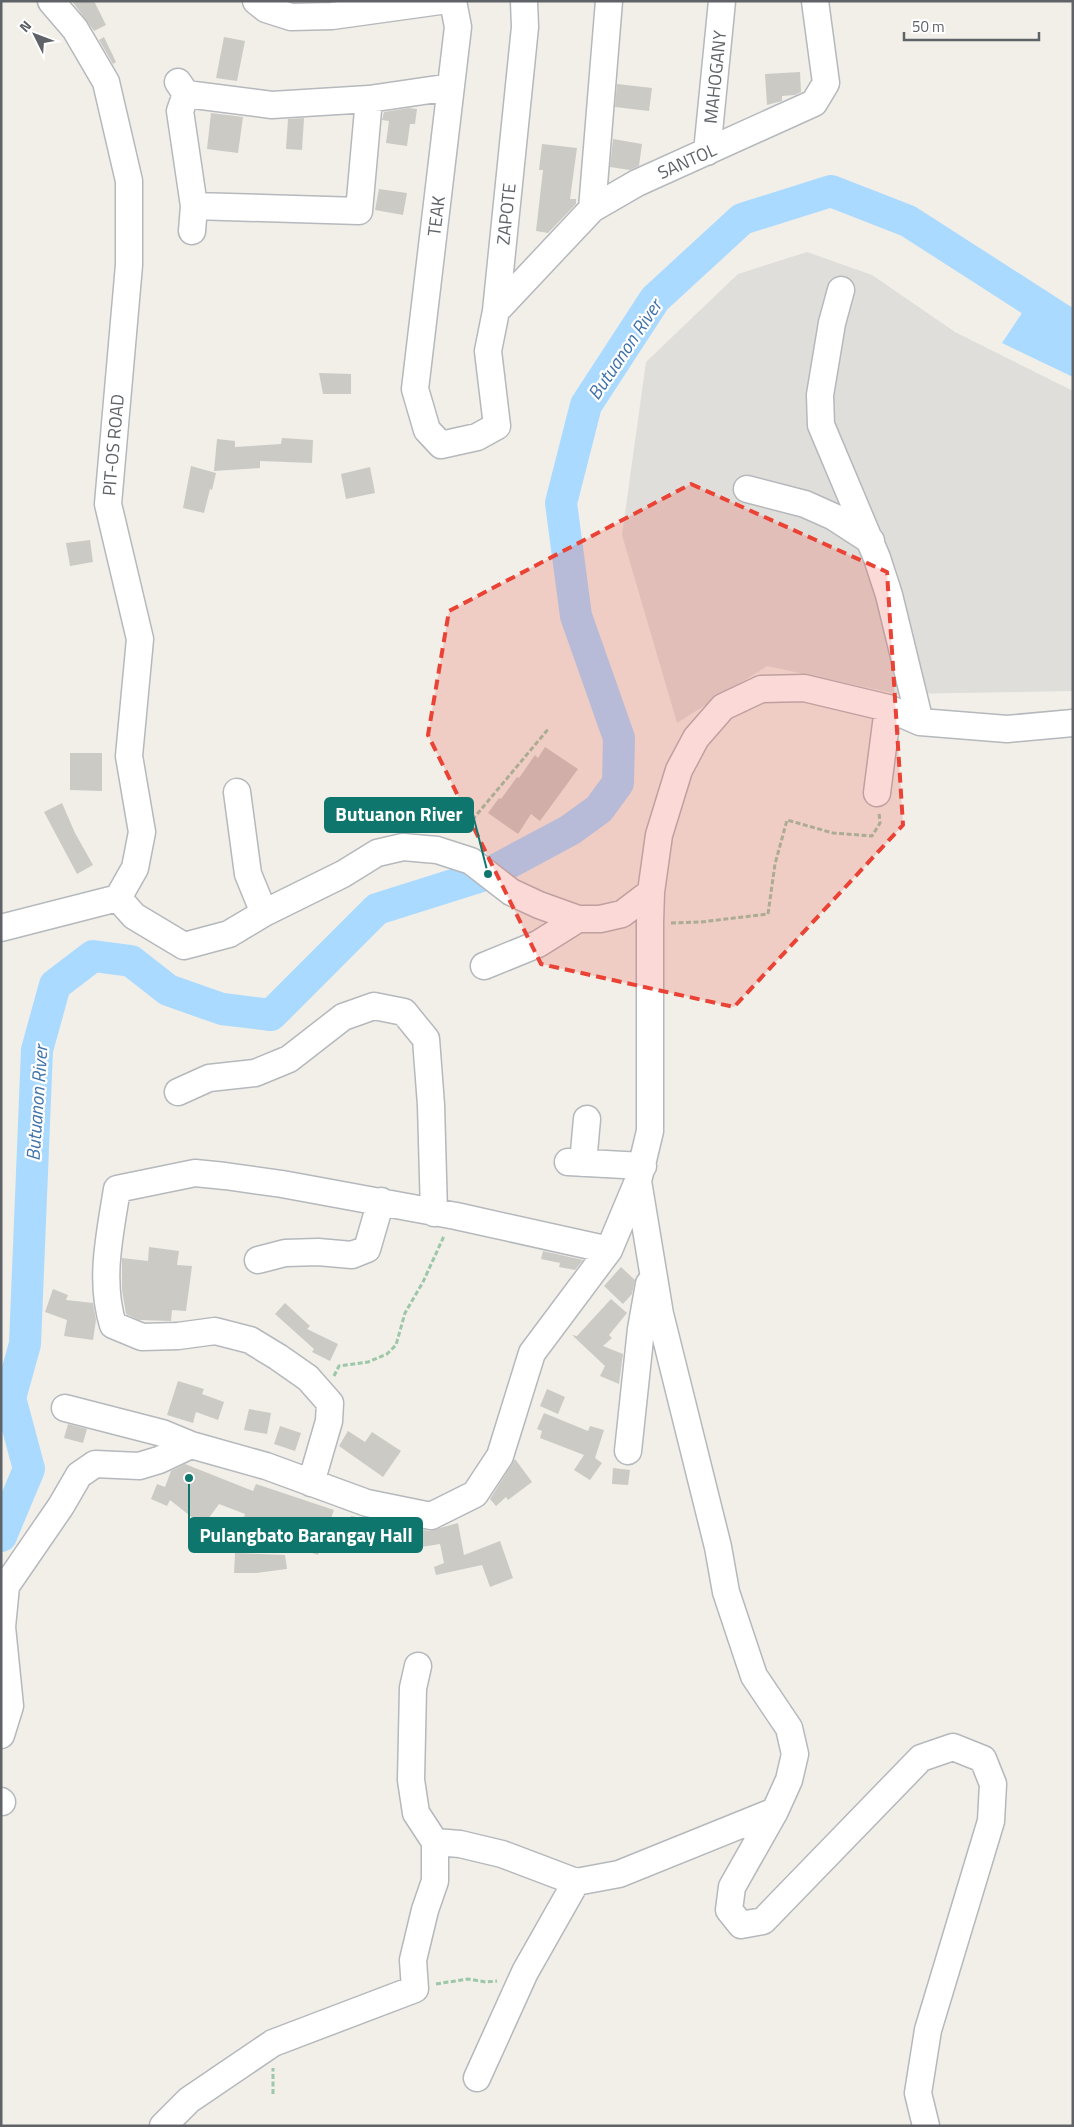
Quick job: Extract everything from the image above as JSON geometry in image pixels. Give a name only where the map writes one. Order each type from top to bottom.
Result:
[{"type":"street","name":"PIT-OS ROAD","points":[[51,1],[75,29],[106,82],[129,181],[129,265],[108,504],[140,639],[129,756],[142,832],[136,868],[118,898]]},
{"type":"street","points":[[256,1],[266,8],[291,17],[353,7],[440,1]]},
{"type":"street","name":"TEAK","points":[[453,1],[458,27],[416,389],[427,430],[441,445],[477,437],[497,426]]},
{"type":"street","name":"ZAPOTE","points":[[497,426],[488,351],[496,310],[525,27],[524,1]]},
{"type":"street","points":[[592,209],[609,1]]},
{"type":"street","name":"MAHOGANY","points":[[707,152],[722,1]]},
{"type":"street","name":"SANTOL","points":[[496,310],[592,209],[637,183],[814,103],[826,83],[815,1]]},
{"type":"street","points":[[192,231],[194,206],[180,111],[182,88],[272,106],[369,99],[451,87]]},
{"type":"street","points":[[194,206],[359,212],[369,99]]},
{"type":"street","points":[[841,290],[832,323],[820,395],[821,425],[871,541],[889,595],[920,722]]},
{"type":"street","points":[[747,489],[805,504],[834,517],[871,541]]},
{"type":"street","points":[[65,1408],[162,1433],[191,1445],[266,1466],[367,1503],[431,1516],[474,1494],[500,1456],[532,1353],[609,1250],[640,1174],[650,1132],[651,892],[659,835],[679,770],[696,738],[723,708],[761,689],[804,688],[888,708],[920,722],[1007,729],[1073,723]]},
{"type":"street","points":[[877,793],[888,708]]},
{"type":"street","points":[[237,792],[248,874],[264,913]]},
{"type":"street","points":[[1,928],[118,898],[134,916],[184,946],[229,934],[264,913],[343,874],[377,853],[403,848],[437,850],[471,861],[511,892],[539,905],[578,919],[600,919],[622,914],[651,892]]},
{"type":"street","points":[[484,966],[538,944],[578,919]]},
{"type":"street","points":[[178,1092],[209,1078],[254,1073],[289,1059],[344,1017],[351,1014],[374,1006],[404,1012],[426,1039],[431,1105],[445,1214]]},
{"type":"street","points":[[586,1119],[575,1162],[640,1174]]},
{"type":"street","points":[[311,1483],[329,1421],[330,1403],[308,1378],[250,1340],[215,1331],[178,1336],[142,1337],[113,1325],[107,1306],[106,1265],[117,1189],[195,1173],[282,1184],[381,1202],[609,1250]]},
{"type":"street","points":[[640,1174],[660,1314],[718,1547],[726,1592],[754,1676],[789,1728],[795,1754],[789,1780],[732,1887],[729,1910],[741,1925],[763,1921],[921,1758],[953,1747],[983,1759],[992,1784],[991,1821],[928,2030],[918,2093],[926,2126]]},
{"type":"street","points":[[258,1260],[285,1253],[318,1252],[352,1255],[367,1249],[381,1202]]},
{"type":"street","points":[[628,1451],[641,1329],[653,1271]]},
{"type":"street","points":[[1,1735],[10,1706],[2,1627],[6,1586],[51,1523],[79,1475],[95,1464],[139,1466],[159,1460],[191,1445]]},
{"type":"street","points":[[163,2126],[189,2100],[274,2043],[415,1989],[413,1960],[425,1910],[435,1881],[434,1842],[416,1813],[412,1780],[413,1688],[418,1666]]},
{"type":"street","points":[[434,1842],[460,1844],[502,1854],[576,1882],[619,1874],[774,1811]]},
{"type":"street","points":[[477,2078],[525,1972],[576,1882]]},
{"type":"path","points":[[438,833],[472,819],[549,728]]},
{"type":"path","points":[[650,923],[701,922],[768,914],[775,864],[787,820],[833,833],[872,836]]},
{"type":"path","points":[[326,1398],[338,1366],[368,1362],[387,1354],[396,1345],[405,1313],[445,1214]]},
{"type":"path","points":[[415,1989],[468,1979],[486,1982],[511,1980],[525,1972]]},
{"type":"highlighted area","points":[[691,484],[887,572],[903,825],[734,1007],[541,964],[428,735],[449,611]]},
{"type":"shaded area","points":[[807,252],[872,275],[955,332],[1073,391],[1073,691],[897,694],[767,666],[677,723],[622,535],[646,362],[738,274]]},
{"type":"water","points":[[1038,289],[1073,308],[1073,377],[1002,343]]},
{"type":"building","points":[[72,1],[94,1],[106,25],[94,31]]},
{"type":"building","points":[[104,37],[116,62],[113,64],[99,40]]},
{"type":"building","points":[[224,37],[245,41],[237,81],[216,78]]},
{"type":"building","points":[[800,72],[801,92],[795,95],[782,96],[782,101],[767,105],[765,74]]},
{"type":"building","points":[[617,84],[652,88],[649,111],[615,107]]},
{"type":"building","points":[[409,108],[417,109],[415,124],[410,124],[407,146],[386,143],[389,121],[382,120],[384,112]]},
{"type":"building","points":[[211,113],[243,117],[238,153],[207,149]]},
{"type":"building","points":[[304,118],[302,150],[286,149],[288,119]]},
{"type":"building","points":[[613,139],[642,144],[639,166],[630,170],[610,167]]},
{"type":"building","points":[[542,144],[577,148],[570,199],[576,199],[576,204],[548,233],[536,231],[543,170],[539,170]]},
{"type":"building","points":[[379,189],[407,193],[403,215],[375,210]]},
{"type":"building","points":[[319,373],[351,374],[351,394],[323,394]]},
{"type":"building","points":[[282,438],[313,440],[312,463],[260,461],[260,468],[214,471],[217,439],[235,441],[235,447],[281,444]]},
{"type":"building","points":[[191,466],[216,473],[204,513],[183,508]]},
{"type":"building","points":[[370,467],[375,493],[346,499],[341,474]]},
{"type":"building","points":[[90,540],[93,562],[70,566],[66,543]]},
{"type":"building","points":[[545,747],[578,769],[540,821],[531,814],[518,834],[488,813],[517,777],[519,778],[535,755],[538,758]]},
{"type":"building","points":[[70,753],[102,753],[102,791],[70,790]]},
{"type":"building","points":[[62,803],[75,833],[93,865],[77,874],[44,812]]},
{"type":"building","points":[[149,1247],[179,1251],[177,1265],[192,1266],[186,1311],[172,1310],[171,1321],[139,1320],[126,1314],[122,1290],[122,1258],[148,1261]]},
{"type":"building","points":[[543,1251],[583,1260],[575,1270],[559,1267],[560,1263],[541,1259]]},
{"type":"building","points":[[621,1267],[635,1280],[632,1294],[623,1304],[604,1286]]},
{"type":"building","points":[[53,1289],[68,1295],[66,1300],[93,1303],[96,1320],[93,1340],[64,1336],[67,1320],[45,1312]]},
{"type":"building","points":[[611,1299],[627,1313],[609,1335],[612,1338],[603,1346],[623,1354],[619,1384],[600,1376],[605,1366],[572,1335],[577,1336]]},
{"type":"building","points":[[285,1303],[310,1326],[307,1329],[338,1344],[330,1361],[312,1352],[314,1349],[275,1314]]},
{"type":"building","points":[[178,1381],[204,1389],[202,1394],[224,1402],[218,1420],[196,1412],[193,1423],[167,1415]]},
{"type":"building","points":[[547,1389],[565,1397],[558,1414],[540,1406]]},
{"type":"building","points":[[249,1409],[271,1413],[267,1434],[244,1430]]},
{"type":"building","points":[[544,1413],[588,1431],[590,1426],[604,1430],[595,1458],[602,1463],[590,1480],[574,1470],[584,1455],[540,1438],[542,1431],[537,1429]]},
{"type":"building","points":[[68,1424],[87,1429],[83,1443],[64,1438]]},
{"type":"building","points":[[280,1426],[301,1433],[295,1451],[274,1444]]},
{"type":"building","points":[[348,1431],[365,1442],[372,1432],[401,1451],[383,1477],[339,1446]]},
{"type":"building","points":[[515,1459],[532,1482],[508,1500],[506,1497],[496,1506],[490,1499]]},
{"type":"building","points":[[185,1464],[253,1491],[256,1484],[334,1510],[318,1555],[240,1529],[245,1514],[219,1504],[203,1526],[170,1500],[167,1506],[151,1499],[157,1484],[165,1487],[171,1471]]},
{"type":"building","points":[[613,1468],[630,1470],[628,1485],[612,1484]]},
{"type":"building","points":[[351,1516],[408,1527],[408,1529],[415,1528],[429,1531],[458,1523],[464,1555],[500,1541],[513,1578],[490,1587],[482,1565],[436,1575],[434,1567],[444,1563],[440,1544],[415,1548],[415,1545],[377,1538],[376,1546],[348,1544]]},
{"type":"building","points":[[235,1553],[285,1555],[287,1569],[256,1573],[234,1573]]},
{"type":"waterway","name":"Butuanon River","points":[[1,1536],[29,1469],[10,1398],[25,1344],[37,1050],[55,985],[93,956],[131,961],[168,990],[222,1009],[271,1015],[377,909],[488,874],[570,830],[599,809],[618,783],[619,738],[576,616],[561,503],[586,405],[655,299],[742,219],[831,191],[908,221],[1073,327]]},
{"type":"place","name":"Butuanon River","points":[[488,874]]},
{"type":"place","name":"Pulangbato Barangay Hall","points":[[189,1478]]}]
